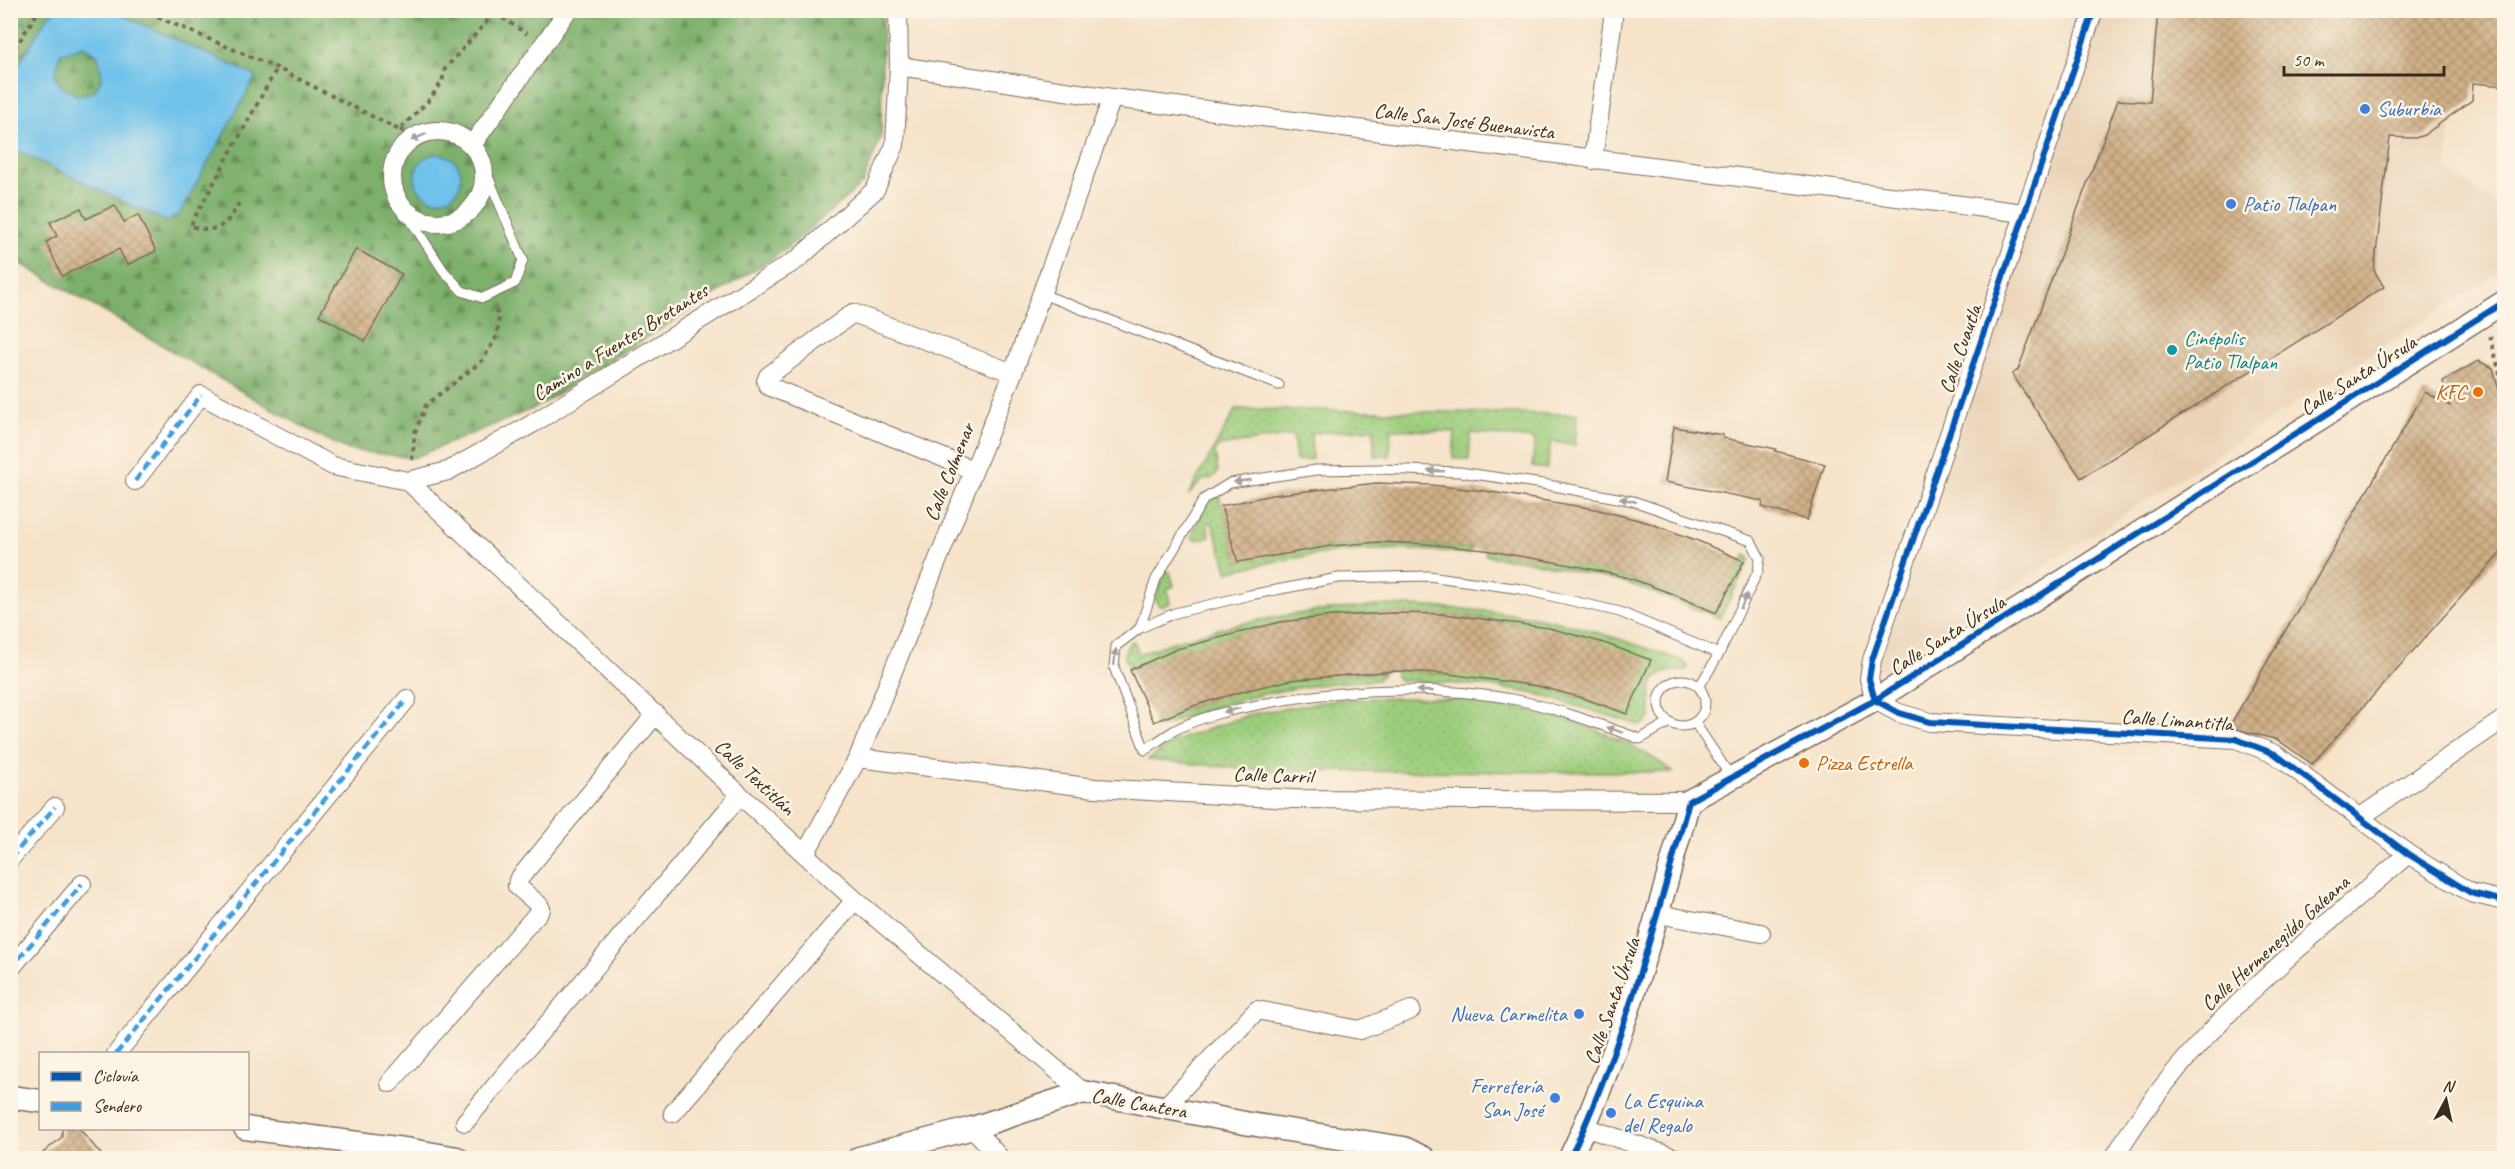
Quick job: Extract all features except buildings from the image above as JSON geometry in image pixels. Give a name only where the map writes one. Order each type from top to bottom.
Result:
[{"type":"street","points":[[472,145],[568,10]]},
{"type":"street","name":"Camino a Fuentes Brotantes","points":[[135,480],[201,395],[333,466],[408,481],[448,471],[532,424],[798,259],[875,190],[895,145],[899,66],[898,10]]},
{"type":"street","name":"Calle Cuautla","points":[[1875,700],[1869,679],[1872,660],[2094,10]]},
{"type":"street","points":[[1593,160],[1613,19]]},
{"type":"street","name":"Calle San José Buenavista","points":[[899,66],[1112,98],[2024,213]]},
{"type":"street","name":"Calle Colmenar","points":[[805,854],[858,758],[1013,373],[1112,98]]},
{"type":"street","points":[[438,130],[456,134],[472,145],[482,162],[485,179],[481,196],[471,211],[456,220],[438,224],[421,220],[406,211],[395,196],[391,179],[394,161],[404,145],[419,135],[438,130]]},
{"type":"street","name":"Calle Santa Úrsula","points":[[1570,1158],[1585,1127],[1643,971],[1689,801],[1875,700],[2505,302]]},
{"type":"street","points":[[974,470],[768,386],[766,381],[768,376],[853,313],[1013,373]]},
{"type":"street","name":"Calle Textitlán","points":[[408,481],[855,900],[1083,1092]]},
{"type":"street","points":[[117,1052],[407,699]]},
{"type":"street","name":"Calle Limantitla","points":[[1875,700],[1899,713],[1930,722],[2235,739],[2275,754],[2408,854],[2471,894],[2505,901]]},
{"type":"street","points":[[390,1083],[541,909],[516,883],[656,714]]},
{"type":"street","points":[[2359,818],[2505,719]]},
{"type":"street","name":"Calle Carril","points":[[858,758],[1095,788],[1292,799],[1689,801]]},
{"type":"street","points":[[465,1122],[741,795]]},
{"type":"street","points":[[10,859],[55,807]]},
{"type":"street","name":"Calle Hermenegildo Galeana","points":[[2114,1158],[2159,1093],[2217,1025],[2254,987],[2408,854]]},
{"type":"street","points":[[10,969],[82,884]]},
{"type":"street","points":[[673,1113],[855,900]]},
{"type":"street","points":[[1658,914],[1761,933]]},
{"type":"street","points":[[1164,1108],[1257,1010],[1360,1030],[1411,1010]]},
{"type":"street","name":"Calle Cantera","points":[[859,1158],[973,1128],[1083,1092],[1250,1124],[1404,1148],[1424,1158]]},
{"type":"street","points":[[10,1097],[39,1101]]},
{"type":"street","points":[[1585,1127],[1675,1158]]},
{"type":"street","points":[[973,1128],[1000,1158]]},
{"type":"street","points":[[249,1129],[457,1158]]},
{"type":"lane","points":[[395,196],[442,270],[462,291],[483,298],[515,283],[523,260],[482,162]]},
{"type":"lane","points":[[1042,294],[1279,385]]},
{"type":"lane","points":[[1140,627],[1156,579],[1204,499],[1230,483],[1316,470],[1380,469],[1459,472],[1543,484],[1633,501],[1751,541],[1760,558],[1758,571],[1719,654],[1699,687]]},
{"type":"lane","points":[[1668,723],[1640,739],[1578,716],[1523,702],[1460,691],[1390,690],[1334,693],[1215,714],[1176,729],[1145,750],[1114,668],[1116,646],[1140,627],[1175,613],[1228,600],[1338,578],[1429,576],[1521,589],[1620,612],[1719,654]]},
{"type":"lane","points":[[1677,680],[1686,680],[1699,687],[1706,702],[1701,717],[1695,723],[1682,727],[1668,723],[1659,710],[1658,702],[1664,688],[1677,680]]},
{"type":"lane","points":[[1695,723],[1731,777]]},
{"type":"path","points":[[10,56],[39,10]]},
{"type":"path","points":[[141,10],[277,68],[399,130],[419,135]]},
{"type":"path","points":[[399,130],[429,100],[442,82],[445,69],[496,12],[543,45]]},
{"type":"path","points":[[239,203],[228,222],[207,231],[190,226],[277,68]]},
{"type":"path","points":[[408,481],[415,432],[426,405],[482,361],[498,336],[499,315],[483,298]]},
{"type":"path","points":[[2484,315],[2505,389]]},
{"type":"shaded area","points":[[2096,11],[2462,11],[2446,169],[2504,209],[2504,269],[1880,672],[1874,667]]},
{"type":"shaded area","points":[[1315,1145],[1408,1158],[1314,1158]]},
{"type":"green space","points":[[11,11],[883,11],[881,137],[863,183],[784,251],[535,408],[413,458],[349,450],[319,436],[11,258]]},
{"type":"green space","points":[[1236,409],[1577,414],[1575,446],[1551,441],[1547,469],[1532,467],[1535,439],[1471,433],[1469,460],[1453,458],[1455,432],[1391,429],[1390,456],[1374,456],[1374,429],[1311,433],[1312,459],[1296,461],[1293,435],[1219,446],[1215,452],[1218,472],[1212,478],[1203,480],[1188,495]]},
{"type":"green space","points":[[1219,496],[1238,562],[1298,551],[1355,545],[1411,544],[1472,549],[1469,554],[1407,550],[1348,551],[1289,559],[1228,572],[1212,522],[1207,524],[1210,537],[1195,540],[1191,537],[1209,499]]},
{"type":"green space","points":[[1486,550],[1595,569],[1663,590],[1716,613],[1746,555],[1750,559],[1720,618],[1627,583],[1532,562],[1488,556],[1485,554]]},
{"type":"green space","points":[[1166,572],[1170,572],[1174,586],[1167,589],[1170,603],[1159,606],[1155,598]]},
{"type":"green space","points":[[1395,605],[1495,612],[1554,621],[1636,645],[1685,662],[1688,667],[1686,670],[1663,673],[1657,677],[1651,689],[1651,717],[1639,725],[1537,694],[1489,686],[1399,680],[1395,675],[1395,671],[1485,677],[1538,686],[1627,714],[1601,642],[1541,628],[1481,618],[1422,613],[1363,614],[1304,620],[1246,631],[1188,648],[1130,670],[1124,655],[1129,643],[1134,641],[1139,654],[1203,633],[1265,619],[1328,610]]},
{"type":"green space","points":[[1384,672],[1378,680],[1322,684],[1267,693],[1213,707],[1161,727],[1155,725],[1154,722],[1221,697],[1273,683]]},
{"type":"green space","points":[[1380,698],[1473,700],[1534,711],[1608,735],[1653,758],[1673,772],[1273,771],[1148,760],[1175,741],[1251,714],[1335,700]]},
{"type":"water","points":[[57,10],[113,11],[256,76],[180,213],[167,222],[11,148],[11,77],[48,16]],"holes":[[[83,46],[98,55],[102,77],[95,91],[78,96],[62,87],[55,76],[60,54]]]},
{"type":"water","points":[[438,154],[447,155],[454,161],[460,168],[460,186],[454,193],[447,199],[438,200],[429,199],[422,193],[416,186],[415,177],[416,168],[422,161],[429,155]]},
{"type":"marked path","points":[[135,481],[201,395]]},
{"type":"marked path","points":[[118,1052],[407,699]]},
{"type":"marked path","points":[[10,859],[55,807]]},
{"type":"marked path","points":[[10,969],[82,884]]},
{"type":"cycle path","points":[[2094,10],[1872,660],[1869,679],[1875,700],[1899,713],[1930,722],[2236,739],[2275,754],[2408,854],[2471,893],[2504,901]]},
{"type":"cycle path","points":[[1570,1158],[1607,1072],[1651,937],[1689,801],[1875,700],[2504,302]]},
{"type":"place","name":"Suburbia","points":[[2365,109]]},
{"type":"place","name":"Patio Tlalpan","points":[[2231,204]]},
{"type":"place","name":"Cinépolis Patio Tlalpan","points":[[2172,350]]},
{"type":"place","name":"KFC","points":[[2478,392]]},
{"type":"place","name":"Pizza Estrella","points":[[1804,763]]},
{"type":"place","name":"Nueva Carmelita","points":[[1579,1014]]},
{"type":"place","name":"Ferretería San José","points":[[1555,1098]]},
{"type":"place","name":"La Esquina del Regalo","points":[[1611,1113]]}]
